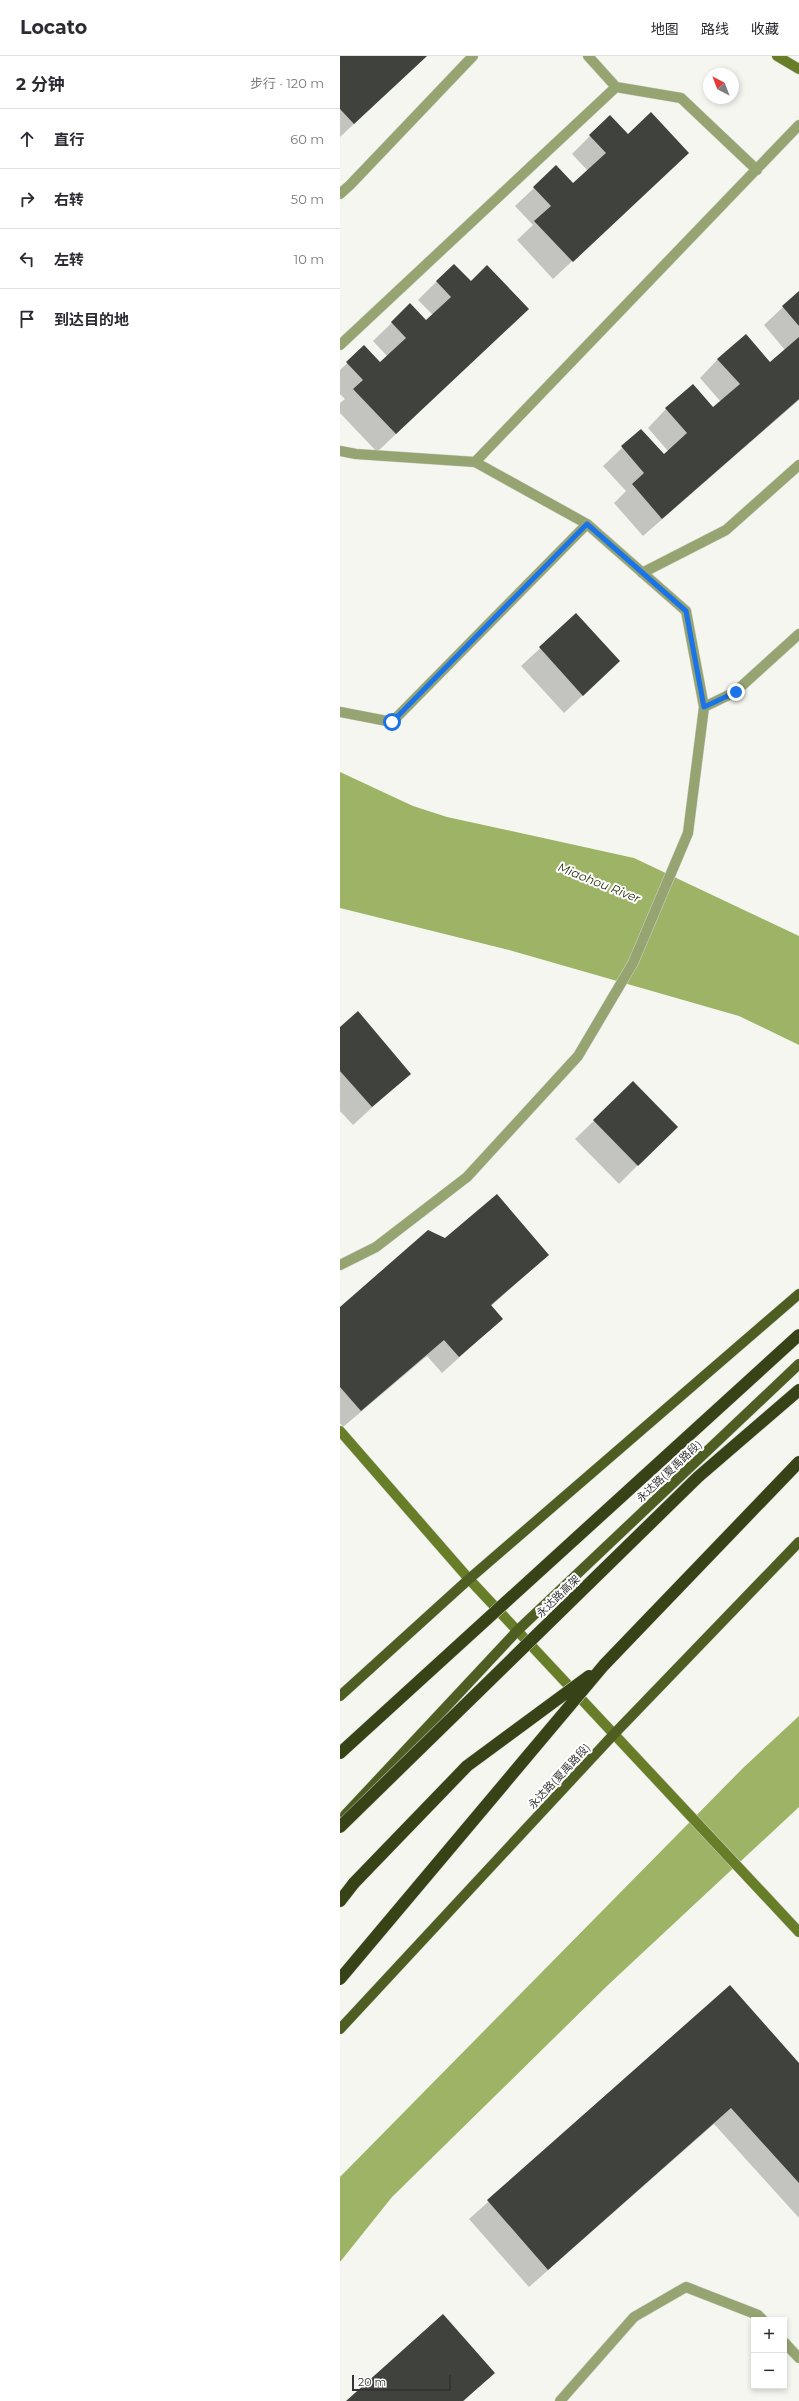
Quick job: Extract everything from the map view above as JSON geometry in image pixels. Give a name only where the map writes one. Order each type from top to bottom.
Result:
[{"type":"highway","points":[[340,1753],[799,1335]]},
{"type":"highway","name":"永达路高架","points":[[340,1827],[698,1477],[799,1390]]},
{"type":"highway","points":[[340,1978],[604,1665],[799,1462]]},
{"type":"highway","points":[[340,1901],[354,1883],[468,1766],[604,1665]]},
{"type":"main road","points":[[340,1696],[469,1579],[799,1294]]},
{"type":"main road","name":"永达路(夏禹路段)","points":[[340,1820],[518,1630],[799,1364]]},
{"type":"main road","name":"永达路(夏禹路段)","points":[[340,2029],[615,1733],[799,1542]]},
{"type":"street","points":[[777,56],[799,69]]},
{"type":"street","points":[[340,1431],[469,1579],[615,1733],[799,1932]]},
{"type":"lane","points":[[340,194],[473,56]]},
{"type":"lane","points":[[588,56],[616,87],[681,98],[757,170]]},
{"type":"lane","points":[[340,345],[616,87]]},
{"type":"lane","points":[[475,462],[799,125]]},
{"type":"lane","points":[[340,451],[356,454],[475,462],[587,524],[686,611],[704,707],[688,832],[633,963],[578,1056],[467,1177],[376,1247],[340,1265]]},
{"type":"lane","points":[[642,573],[726,530],[799,465]]},
{"type":"lane","points":[[340,712],[392,722],[587,524]]},
{"type":"lane","points":[[704,707],[736,692],[798,637]]},
{"type":"lane","points":[[560,2401],[634,2317],[686,2287],[760,2317]]},
{"type":"lane","points":[[787,2345],[799,2358]]},
{"type":"water","name":"Miaohou River","points":[[340,772],[413,806],[447,817],[634,858],[799,936],[799,1045],[739,1016],[509,950],[340,908]]},
{"type":"water","points":[[799,1716],[799,1807],[608,1985],[392,2197],[340,2262],[340,2177],[743,1768]]},
{"type":"building","points":[[340,56],[427,56],[354,124],[340,109]]},
{"type":"building","points":[[651,112],[689,153],[573,262],[534,221],[551,206],[533,187],[556,165],[573,183],[606,153],[589,135],[610,115],[628,134]]},
{"type":"building","points":[[454,264],[471,281],[487,265],[529,309],[396,434],[353,389],[363,380],[346,362],[364,345],[380,362],[406,338],[391,322],[410,303],[426,320],[451,297],[436,281]]},
{"type":"building","points":[[799,291],[799,326],[782,306]]},
{"type":"building","points":[[746,334],[770,362],[799,337],[799,399],[662,519],[632,484],[644,473],[621,446],[641,429],[664,454],[687,433],[665,408],[693,384],[713,407],[740,384],[717,359]]},
{"type":"building","points":[[576,613],[620,661],[583,696],[539,647]]},
{"type":"building","points":[[358,1011],[411,1074],[372,1107],[340,1071],[340,1027]]},
{"type":"building","points":[[633,1081],[678,1127],[638,1166],[593,1120]]},
{"type":"building","points":[[497,1194],[549,1255],[491,1305],[503,1319],[459,1357],[444,1340],[361,1411],[340,1387],[340,1307],[428,1230],[445,1238]]},
{"type":"building","points":[[730,1985],[799,2063],[799,2183],[731,2108],[548,2270],[487,2200]]},
{"type":"building","points":[[443,2314],[495,2373],[463,2401],[346,2401]]},
{"type":"route","points":[[392,722],[587,524],[686,611],[704,707],[736,692]]}]
